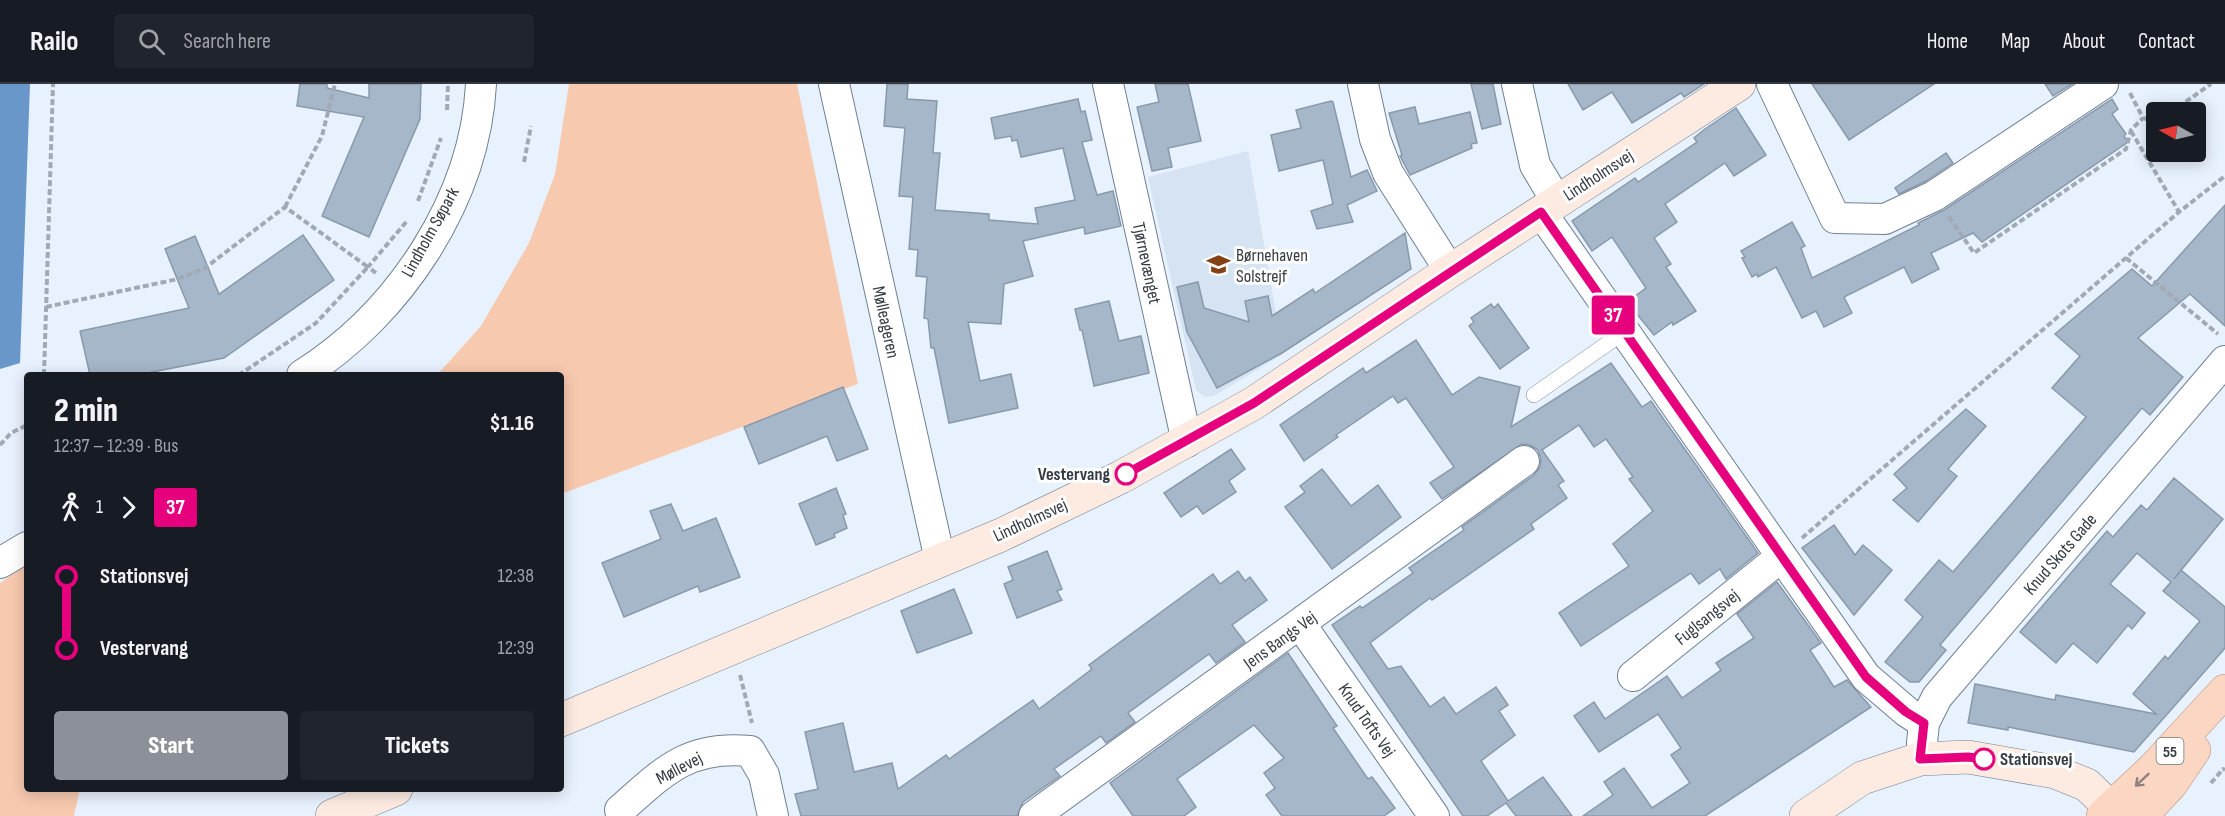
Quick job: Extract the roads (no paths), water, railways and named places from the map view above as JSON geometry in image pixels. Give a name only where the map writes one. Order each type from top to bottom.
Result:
[{"type":"main road","name":"55","points":[[2118,814],[2154,768],[2225,691]]},
{"type":"main road","name":"55","points":[[2118,814],[2171,784],[2225,704]]},
{"type":"street","name":"Lindholm Søpark","points":[[306,372],[349,341],[382,310],[415,268],[438,226],[463,170],[475,129],[481,84]]},
{"type":"street","name":"Mølleageren","points":[[834,84],[940,560]]},
{"type":"street","name":"Tjørnevænget","points":[[1108,84],[1187,442]]},
{"type":"street","points":[[1363,84],[1375,139],[1388,174],[1450,271]]},
{"type":"street","points":[[1517,84],[1534,165],[1549,207],[1624,332],[1866,677],[1906,712],[1924,723]]},
{"type":"street","name":"Lindholmsvej","points":[[564,719],[940,560],[1091,492],[1187,442],[1254,403],[1450,271],[1739,84]]},
{"type":"street","points":[[1772,84],[1835,219],[1885,219],[1934,196],[2103,84]]},
{"type":"street","name":"Knud Skots Gade","points":[[1920,759],[1924,723],[1937,697],[2225,361]]},
{"type":"street","name":"Jens Bangs Vej","points":[[1034,816],[1301,625],[1524,461]]},
{"type":"street","points":[[0,563],[24,549]]},
{"type":"street","name":"Fuglsangsvej","points":[[1633,676],[1780,557]]},
{"type":"street","name":"Knud Tofts Vej","points":[[1301,625],[1434,816]]},
{"type":"street","name":"Møllevej","points":[[618,814],[662,772],[696,755],[723,748],[750,751],[764,775],[773,816]]},
{"type":"street","points":[[1806,816],[1862,777],[1920,759],[1968,757],[2055,772],[2087,785],[2118,814]]},
{"type":"street","points":[[332,816],[389,792]]},
{"type":"lane","points":[[1534,395],[1624,332]]},
{"type":"water","points":[[0,84],[30,84],[20,363],[0,369]]},
{"type":"place","name":"Børnehaven Solstrejf","points":[[1218,265]]},
{"type":"place","name":"Vestervang","points":[[1126,474]]},
{"type":"place","name":"Stationsvej","points":[[1984,759]]}]
